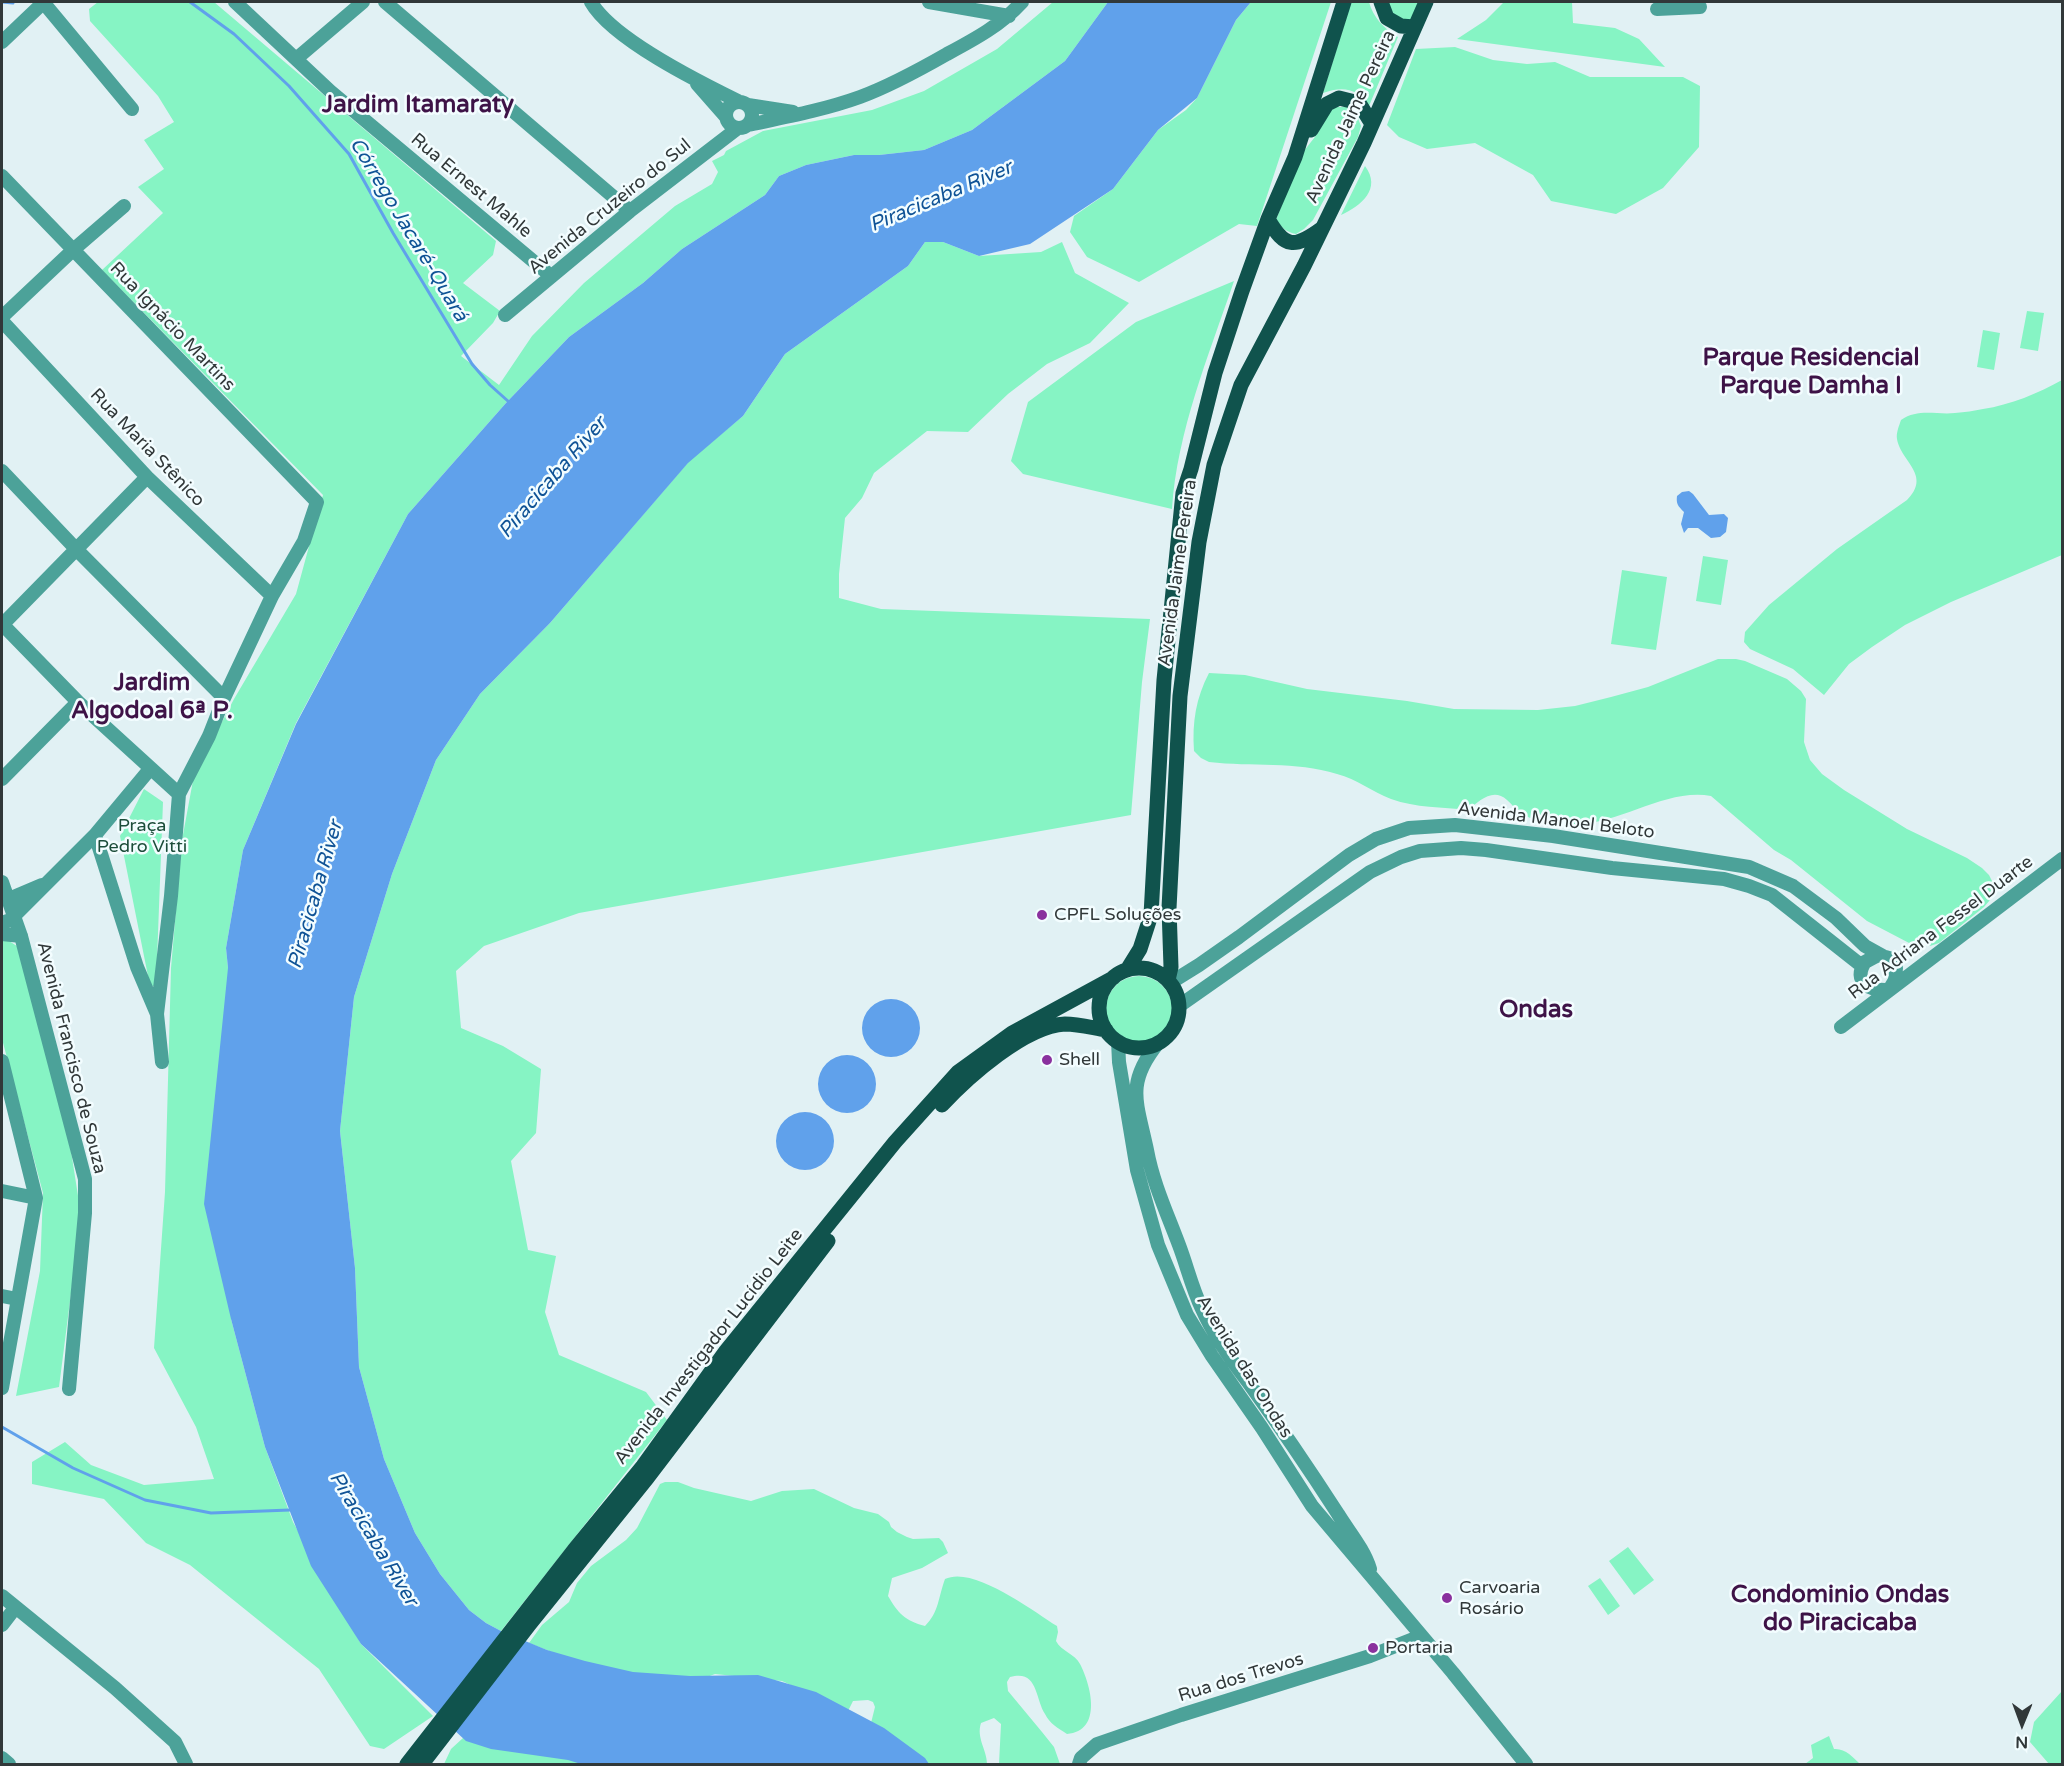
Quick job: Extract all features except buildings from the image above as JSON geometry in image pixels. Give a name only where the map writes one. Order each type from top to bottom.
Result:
[{"type":"main road","name":"Avenida Jaime Pereira","points":[[1127,970],[1140,948],[1151,915],[1164,680],[1183,493],[1215,373],[1268,219],[1294,157],[1344,2]]},
{"type":"main road","points":[[1381,2],[1387,18],[1401,26],[1414,27]]},
{"type":"main road","name":"Avenida Jaime Pereira","points":[[1169,981],[1171,967],[1169,908],[1180,696],[1199,542],[1214,465],[1241,385],[1304,266],[1372,124],[1426,2]]},
{"type":"main road","points":[[1294,157],[1327,104],[1339,98],[1359,103],[1372,124]]},
{"type":"main road","points":[[1268,219],[1276,234],[1287,242],[1303,242],[1322,228]]},
{"type":"main road","points":[[1149,969],[1169,981],[1174,988],[1179,1006],[1177,1021],[1169,1034],[1158,1043],[1138,1048],[1118,1041],[1106,1030],[1101,1020],[1099,1009],[1105,987],[1113,978],[1127,970],[1149,969]]},
{"type":"main road","name":"Avenida Investigador Lucídio Leite","points":[[422,1764],[436,1738],[643,1466],[726,1351],[895,1142],[958,1072],[1012,1033],[1113,978]]},
{"type":"main road","name":"Avenida Investigador Lucídio Leite","points":[[524,1623],[648,1477],[889,1163],[943,1103],[987,1063],[1031,1034],[1062,1024],[1106,1030]]},
{"type":"main road","name":"Avenida Investigador Lucídio Leite","points":[[407,1764],[436,1738]]},
{"type":"street","points":[[2,42],[43,2],[132,109]]},
{"type":"street","name":"Rua Ernest Mahle","points":[[235,2],[330,91],[551,276]]},
{"type":"street","points":[[296,59],[363,2]]},
{"type":"street","points":[[385,2],[630,211]]},
{"type":"street","points":[[591,2],[595,9],[617,29],[691,78],[726,117],[728,123],[743,127],[753,115],[743,103],[728,107],[726,117]]},
{"type":"street","points":[[929,2],[1009,16]]},
{"type":"street","name":"Avenida Cruzeiro do Sul","points":[[505,315],[630,211],[743,127],[801,114],[861,96],[914,73],[977,38],[1009,16],[1022,2]]},
{"type":"street","points":[[1657,9],[1700,7]]},
{"type":"street","name":"Avenida Cruzeiro do Sul","points":[[691,78],[743,103],[801,114]]},
{"type":"street","name":"Rua Ignácio Martins","points":[[2,176],[317,502],[304,541],[272,596]]},
{"type":"street","points":[[2,319],[73,250],[124,206]]},
{"type":"street","name":"Rua Maria Stênico","points":[[2,319],[147,477],[272,596]]},
{"type":"street","points":[[2,471],[224,698]]},
{"type":"street","points":[[147,477],[2,624],[78,702],[180,794]]},
{"type":"street","points":[[162,1062],[157,1014],[180,794],[272,596]]},
{"type":"street","points":[[2,779],[78,702]]},
{"type":"street","points":[[2,923],[10,920],[50,882],[95,835],[150,769]]},
{"type":"street","name":"Avenida Manoel Beloto","points":[[1169,981],[1232,942],[1349,855],[1376,839],[1409,828],[1455,825],[1553,836],[1749,867],[1793,886],[1836,918],[1865,946],[1883,956]]},
{"type":"street","points":[[95,835],[137,967],[157,1014]]},
{"type":"street","name":"Avenida Manoel Beloto","points":[[1179,1006],[1370,872],[1401,857],[1419,851],[1436,849],[1486,850],[1612,868],[1724,879],[1772,895],[1862,966]]},
{"type":"street","name":"Rua Adriana Fessel Duarte","points":[[1840,1027],[2062,859]]},
{"type":"street","name":"Avenida Francisco de Souza","points":[[2,882],[21,936],[85,1179],[86,1213],[69,1389]]},
{"type":"street","points":[[9,899],[50,882]]},
{"type":"street","points":[[2,934],[21,936]]},
{"type":"street","points":[[1873,956],[1883,956],[1893,962],[1896,968],[1895,980],[1889,990],[1869,988],[1862,978],[1862,966],[1873,956]]},
{"type":"street","name":"Avenida das Ondas","points":[[1118,1041],[1119,1062],[1137,1170],[1154,1232],[1187,1315],[1312,1506],[1526,1764]]},
{"type":"street","name":"Avenida das Ondas","points":[[1158,1043],[1145,1059],[1136,1081],[1136,1098],[1149,1161],[1162,1204],[1202,1311],[1363,1552],[1373,1580]]},
{"type":"street","points":[[2,1061],[5,1087],[36,1198],[2,1388]]},
{"type":"street","points":[[2,1191],[36,1198]]},
{"type":"street","points":[[1154,1232],[1163,1243],[1185,1293],[1197,1297]]},
{"type":"street","points":[[2,1296],[17,1299]]},
{"type":"street","points":[[1271,1443],[1304,1482],[1317,1481]]},
{"type":"street","points":[[1312,1506],[1323,1510],[1351,1545],[1363,1552]]},
{"type":"street","points":[[2,1596],[115,1688],[175,1742],[186,1764]]},
{"type":"street","points":[[2,1625],[15,1608]]},
{"type":"street","name":"Rua dos Trevos","points":[[1079,1764],[1081,1758],[1096,1744],[1181,1714],[1370,1656],[1421,1636]]},
{"type":"street","points":[[2,1758],[9,1764]]},
{"type":"green space","points":[[98,2],[214,2],[496,241],[493,255],[463,283],[500,311],[493,323],[461,356],[499,385],[532,336],[584,283],[675,206],[712,184],[718,172],[712,161],[724,155],[726,151],[763,131],[872,110],[924,91],[997,49],[1053,2],[1108,2],[1065,61],[972,130],[924,150],[854,155],[806,165],[779,176],[765,195],[682,249],[643,283],[569,337],[506,403],[408,514],[296,723],[243,850],[226,948],[231,1319],[265,1447],[293,1522],[361,1644],[433,1716],[384,1749],[370,1746],[319,1669],[190,1565],[146,1543],[104,1499],[32,1484],[32,1462],[65,1442],[91,1465],[144,1485],[214,1479],[196,1427],[154,1348],[165,1192],[171,968],[182,840],[194,775],[234,699],[296,594],[323,495],[102,270],[163,213],[138,187],[164,169],[144,140],[174,122],[158,96],[90,21],[89,9]]},
{"type":"green space","points":[[1251,2],[1331,2],[1257,226],[1239,224],[1139,282],[1087,257],[1070,232],[1074,216],[1113,189],[1158,130],[1186,110],[1197,98],[1236,20]]},
{"type":"green space","points":[[1351,2],[1369,2],[1380,22],[1398,37],[1369,106],[1360,95],[1349,90],[1323,93]]},
{"type":"green space","points":[[1387,2],[1419,2],[1411,20],[1405,22],[1391,14]]},
{"type":"green space","points":[[1504,2],[1572,2],[1573,23],[1615,28],[1639,39],[1665,67],[1457,39],[1486,20]]},
{"type":"green space","points":[[1455,47],[1493,60],[1527,64],[1555,62],[1590,77],[1683,77],[1700,86],[1699,147],[1663,188],[1616,214],[1551,201],[1533,175],[1475,143],[1427,149],[1399,137],[1387,125],[1416,49]]},
{"type":"green space","points":[[1335,107],[1346,107],[1355,111],[1361,126],[1358,137],[1313,220],[1296,234],[1284,229],[1276,220],[1300,156],[1318,133],[1327,113]]},
{"type":"green space","points":[[1365,166],[1370,174],[1371,182],[1367,196],[1356,207],[1341,215]]},
{"type":"green space","points":[[925,242],[943,242],[979,256],[1041,252],[1062,242],[1075,273],[1129,303],[1090,343],[1047,364],[1008,394],[968,432],[927,431],[874,473],[862,498],[845,518],[839,598],[881,609],[1150,619],[1142,682],[1131,815],[579,913],[484,946],[456,971],[461,1028],[503,1046],[541,1069],[536,1133],[511,1161],[528,1250],[556,1256],[545,1312],[559,1355],[646,1392],[667,1420],[501,1631],[469,1610],[440,1574],[415,1533],[384,1459],[359,1367],[355,1268],[340,1131],[354,997],[392,874],[436,760],[480,694],[550,623],[691,459],[743,416],[785,354],[908,266]]},
{"type":"green space","points":[[1234,281],[1187,422],[1175,480],[1172,509],[1023,474],[1011,461],[1028,402],[1136,322]]},
{"type":"green space","points":[[2027,311],[2044,313],[2038,351],[2020,348]]},
{"type":"green space","points":[[1983,330],[2000,333],[1994,370],[1977,367]]},
{"type":"green space","points":[[2062,380],[2062,555],[1951,602],[1905,625],[1849,664],[1824,695],[1793,669],[1750,649],[1744,642],[1745,632],[1769,605],[1837,549],[1907,500],[1914,491],[1917,483],[1916,476],[1897,439],[1901,420],[1914,414],[1955,413],[2004,405]]},
{"type":"green space","points":[[1703,556],[1728,560],[1721,605],[1696,601]]},
{"type":"green space","points":[[1622,570],[1667,577],[1656,650],[1611,644]]},
{"type":"green space","points":[[1718,659],[1745,661],[1787,679],[1801,691],[1806,699],[1804,742],[1810,760],[1822,774],[1844,790],[1907,829],[1967,858],[1982,868],[1993,883],[1990,900],[1984,907],[1939,943],[1930,946],[1911,944],[1867,921],[1791,860],[1774,850],[1711,796],[1678,797],[1595,822],[1557,824],[1530,818],[1519,812],[1502,796],[1486,797],[1468,810],[1419,806],[1391,799],[1351,779],[1321,770],[1305,767],[1209,762],[1194,751],[1196,710],[1209,673],[1245,675],[1307,689],[1454,709],[1538,710],[1575,706],[1648,687]]},
{"type":"green space","name":"Praça Pedro Vitti","points":[[144,789],[163,802],[156,986],[150,986],[120,836]]},
{"type":"green space","points":[[2,940],[9,941],[20,948],[71,1151],[81,1215],[59,1387],[16,1396],[40,1271],[43,1193],[2,1039]]},
{"type":"green space","points":[[1139,976],[1152,979],[1162,986],[1169,996],[1172,1009],[1169,1022],[1162,1032],[1152,1039],[1139,1042],[1126,1039],[1116,1032],[1109,1022],[1106,1009],[1109,996],[1116,986],[1126,979]]},
{"type":"green space","points":[[678,1482],[751,1501],[782,1491],[814,1489],[854,1508],[878,1514],[897,1532],[907,1537],[913,1539],[939,1538],[948,1553],[922,1568],[892,1578],[888,1596],[895,1607],[907,1619],[925,1626],[936,1610],[945,1579],[957,1576],[986,1584],[1018,1601],[1057,1626],[1056,1641],[1080,1664],[1090,1695],[1090,1716],[1086,1725],[1078,1731],[1067,1734],[1047,1717],[1031,1681],[1026,1677],[1010,1677],[1007,1682],[1008,1691],[1054,1747],[1060,1764],[999,1764],[1001,1724],[994,1718],[981,1723],[980,1728],[987,1764],[921,1764],[870,1727],[875,1707],[873,1702],[868,1700],[853,1701],[848,1711],[782,1681],[715,1674],[707,1677],[620,1679],[529,1643],[542,1625],[569,1602],[577,1583],[591,1566],[626,1540],[637,1528],[660,1484]]},
{"type":"green space","points":[[1628,1547],[1654,1580],[1634,1595],[1609,1561]]},
{"type":"green space","points":[[1600,1578],[1620,1606],[1608,1615],[1588,1586]]},
{"type":"green space","points":[[2062,1691],[2062,1764],[2049,1764],[2030,1742],[2034,1722]]},
{"type":"green space","points":[[1829,1736],[1834,1749],[1845,1751],[1860,1764],[1805,1764],[1813,1758],[1811,1745]]},
{"type":"green space","points":[[463,1738],[647,1764],[444,1764],[451,1749]]},
{"type":"water","name":"Piracicaba River","points":[[1108,2],[1251,2],[1236,20],[1197,98],[1158,130],[1113,189],[1030,244],[979,256],[943,242],[925,242],[908,266],[785,354],[743,416],[688,463],[550,623],[480,694],[436,760],[392,874],[354,997],[340,1131],[355,1268],[359,1367],[384,1459],[415,1533],[440,1574],[469,1610],[501,1631],[547,1650],[585,1661],[633,1672],[690,1676],[758,1675],[816,1692],[884,1728],[925,1758],[929,1764],[581,1764],[568,1760],[491,1749],[466,1741],[361,1644],[311,1566],[265,1447],[231,1319],[204,1204],[228,968],[226,948],[243,850],[296,724],[408,514],[506,403],[569,337],[643,283],[682,249],[765,195],[779,176],[806,165],[854,155],[924,150],[972,130],[1065,61]]},
{"type":"water","points":[[1689,491],[1709,515],[1724,514],[1728,518],[1726,532],[1720,537],[1711,538],[1698,528],[1688,528],[1684,533],[1681,524],[1684,512],[1678,505],[1677,496]]},
{"type":"water","points":[[885,999],[897,999],[912,1007],[920,1022],[920,1034],[912,1049],[897,1057],[885,1057],[870,1049],[862,1034],[862,1022],[870,1007]]},
{"type":"water","points":[[841,1055],[853,1055],[868,1063],[876,1078],[876,1090],[868,1105],[853,1113],[841,1113],[826,1105],[818,1090],[818,1078],[826,1063]]},
{"type":"water","points":[[799,1112],[811,1112],[826,1120],[834,1135],[834,1147],[826,1162],[811,1170],[799,1170],[784,1162],[776,1147],[776,1135],[784,1120]]},
{"type":"waterway","name":"Córrego Jacaré-Quará","points":[[2,2],[13,3]]},
{"type":"waterway","name":"Córrego Jacaré-Quará","points":[[190,2],[234,34],[289,86],[349,154],[393,233],[472,364],[509,402]]},
{"type":"waterway","points":[[2,1427],[73,1468],[145,1500],[211,1513],[290,1510]]},
{"type":"place","name":"CPFL Soluções","points":[[1042,915]]},
{"type":"place","name":"Shell","points":[[1047,1060]]},
{"type":"place","name":"Carvoaria Rosário","points":[[1447,1598]]},
{"type":"place","name":"Portaria","points":[[1373,1648]]},
{"type":"district","name":"Jardim Itamaraty","points":[[418,106]]},
{"type":"district","name":"Parque Residencial Parque Damha I","points":[[1811,373]]},
{"type":"district","name":"Jardim Algodoal 6ª P.","points":[[152,698]]},
{"type":"district","name":"Ondas","points":[[1536,1011]]},
{"type":"district","name":"Condominio Ondas do Piracicaba","points":[[1840,1610]]}]
